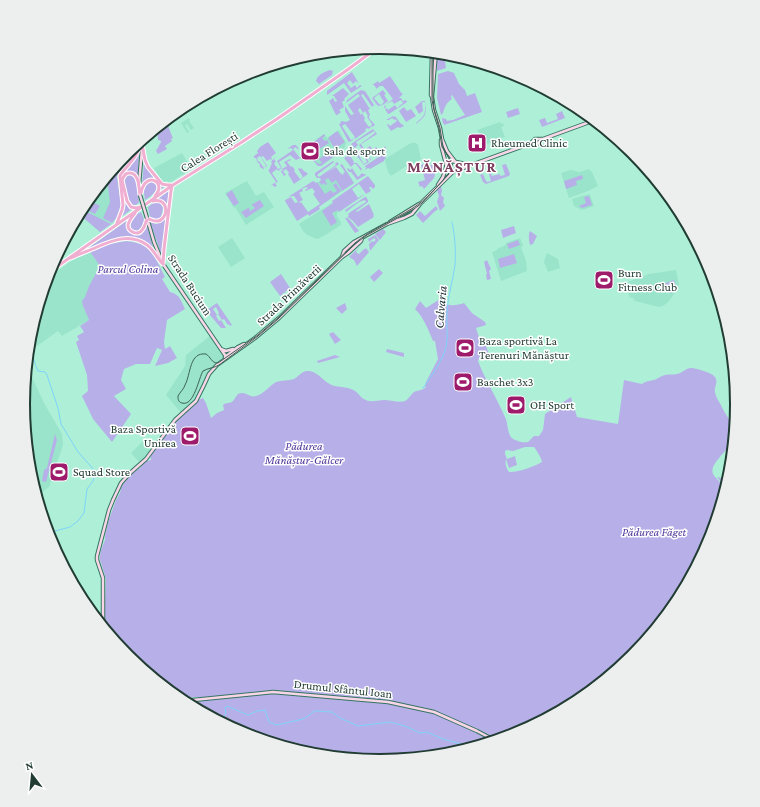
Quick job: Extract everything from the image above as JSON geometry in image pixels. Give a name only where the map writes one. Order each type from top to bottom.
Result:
[{"type":"main road","name":"Calea Florești","points":[[59,265],[173,185],[242,142],[315,93],[367,55]]},
{"type":"main road","points":[[432,57],[430,86],[434,110],[442,139],[447,151],[457,166],[455,171]]},
{"type":"main road","points":[[432,97],[436,58]]},
{"type":"main road","points":[[442,139],[441,145],[446,166],[447,169],[452,172],[534,142],[537,144],[538,141],[588,122]]},
{"type":"main road","points":[[142,147],[148,167],[162,184],[173,185],[171,191],[163,264]]},
{"type":"main road","name":"Strada Bucium","points":[[142,147],[139,182],[140,195],[154,242],[163,264],[225,358]]},
{"type":"main road","points":[[116,225],[123,205],[119,181],[120,176],[138,151]]},
{"type":"main road","points":[[446,166],[450,161],[471,165]]},
{"type":"main road","name":"Strada Primăverii","points":[[438,187],[446,166]]},
{"type":"main road","name":"Strada Primăverii","points":[[225,358],[247,344],[279,318],[342,257],[344,251],[354,242],[420,204],[455,171]]},
{"type":"main road","points":[[140,195],[137,177],[131,173],[126,174],[123,177],[122,182],[128,204],[135,208],[144,206]]},
{"type":"main road","points":[[140,195],[145,182],[150,180],[156,182],[159,186],[159,191],[148,203]]},
{"type":"main road","points":[[139,209],[129,223],[131,231],[136,233],[141,231],[147,218],[154,221],[160,221],[164,217],[166,210],[161,201],[155,200],[148,203]]},
{"type":"main road","points":[[66,260],[110,242],[126,238],[137,240],[145,244],[152,249],[163,264]]},
{"type":"main road","name":"Strada Primăverii","points":[[225,358],[236,348],[247,344]]},
{"type":"main road","points":[[219,348],[226,351],[236,348]]},
{"type":"main road","points":[[103,618],[103,578],[97,556],[112,500],[121,483],[143,461],[175,420],[196,401],[209,374],[225,358]]},
{"type":"main road","name":"Drumul Sfântul Ioan","points":[[194,700],[273,692],[384,701],[434,712],[488,737]]},
{"type":"shaded area","points":[[189,118],[189,121],[194,128],[191,130],[187,124],[185,125],[189,132],[187,133],[181,123]]},
{"type":"shaded area","points":[[500,122],[501,124],[503,123],[504,126],[501,127],[505,137],[484,145],[480,133],[477,130]]},
{"type":"shaded area","points":[[339,130],[346,143],[344,149],[321,166],[318,166],[303,149],[324,134],[327,138]]},
{"type":"shaded area","points":[[411,143],[416,143],[418,145],[421,159],[391,176],[388,172],[385,159]]},
{"type":"shaded area","points":[[182,153],[189,165],[193,168],[169,183],[167,181],[163,183],[154,168]]},
{"type":"shaded area","points":[[589,169],[592,172],[598,186],[569,198],[561,173],[571,170],[579,172]]},
{"type":"shaded area","points":[[336,170],[341,177],[348,173],[354,183],[326,202],[314,185]]},
{"type":"shaded area","points":[[112,178],[116,199],[107,221],[112,223],[100,232],[83,218],[102,190]]},
{"type":"shaded area","points":[[247,181],[256,196],[264,192],[274,207],[246,225],[225,193]]},
{"type":"shaded area","points":[[589,194],[594,206],[582,210],[574,206],[572,199]]},
{"type":"shaded area","points":[[335,201],[341,210],[337,213],[337,216],[341,222],[341,225],[317,239],[306,234],[299,224]]},
{"type":"shaded area","points":[[232,238],[245,258],[231,267],[218,247]]},
{"type":"shaded area","points":[[520,238],[523,246],[521,247],[526,261],[527,271],[501,281],[492,252],[504,246],[506,243]]},
{"type":"shaded area","points":[[90,252],[100,266],[89,286],[83,306],[89,320],[62,336],[58,331],[35,347],[42,313],[56,272],[74,259]]},
{"type":"shaded area","points":[[547,253],[558,259],[560,268],[548,272],[544,262]]},
{"type":"shaded area","points":[[676,270],[679,285],[668,302],[663,306],[659,307],[635,301],[632,297],[630,298],[625,283],[649,274]]},
{"type":"shaded area","points":[[211,335],[222,352],[224,358],[223,361],[212,370],[198,398],[182,414],[166,395],[185,366],[186,355]]},
{"type":"shaded area","points":[[31,376],[44,403],[62,434],[63,445],[49,487],[42,493],[33,449],[30,404]]},
{"type":"shaded area","points":[[143,441],[150,450],[139,462],[131,453]]},
{"type":"green space","points":[[437,58],[445,59],[446,68],[437,71]]},
{"type":"green space","points":[[330,70],[333,71],[332,75],[319,84],[316,81],[319,75]]},
{"type":"green space","points":[[448,71],[454,73],[459,84],[465,90],[467,96],[475,93],[482,112],[444,125],[442,118],[446,119],[447,121],[465,115],[452,95],[452,99],[447,104],[441,115],[437,98],[438,74]]},
{"type":"green space","points":[[352,72],[358,83],[356,81],[353,84],[350,80],[347,83],[351,88],[355,85],[357,88],[360,85],[362,86],[351,93],[344,83],[327,95],[327,91]]},
{"type":"green space","points":[[390,76],[402,94],[403,93],[399,98],[403,101],[406,100],[407,102],[389,114],[385,109],[387,108],[388,110],[395,105],[397,108],[403,103],[401,100],[394,104],[392,101],[385,105],[393,99],[383,86],[376,89],[374,85],[372,85],[378,81],[379,83]]},
{"type":"green space","points":[[343,88],[349,94],[342,102],[344,107],[339,110],[341,112],[336,115],[329,101],[333,98],[335,102],[337,101],[334,96],[332,96]]},
{"type":"green space","points":[[361,90],[365,91],[374,105],[372,107],[363,94],[361,95],[370,109],[368,110],[370,115],[369,118],[375,125],[372,127],[371,126],[372,124],[365,111],[363,113],[360,108],[358,110],[361,115],[362,113],[365,118],[364,120],[369,127],[371,127],[369,129],[367,128],[365,130],[366,131],[355,139],[345,124],[342,126],[351,140],[353,139],[349,142],[339,124],[342,121],[346,122],[350,120],[345,111],[345,106],[351,115],[354,114],[348,105],[360,96],[358,94],[346,103],[347,100]]},
{"type":"green space","points":[[383,90],[388,101],[383,105],[382,104],[384,102],[379,94],[374,98],[380,105],[382,105],[379,106],[372,98]]},
{"type":"green space","points":[[422,101],[425,101],[426,109],[425,114],[416,124],[425,112],[425,102],[422,102],[423,111],[419,114],[415,107]]},
{"type":"green space","points":[[404,107],[407,111],[411,109],[416,116],[406,122],[399,111]]},
{"type":"green space","points":[[518,108],[520,114],[508,118],[506,112]]},
{"type":"green space","points":[[562,111],[565,118],[542,127],[539,120],[545,118],[547,123],[558,119],[556,114]]},
{"type":"green space","points":[[395,116],[404,126],[400,128],[398,127],[391,131],[387,125],[388,124],[390,126],[397,121],[392,118],[386,120]]},
{"type":"green space","points":[[168,125],[173,138],[171,139],[172,141],[165,146],[167,149],[158,154],[156,151],[161,141],[158,140],[157,133]]},
{"type":"green space","points":[[373,129],[377,134],[361,144],[366,152],[364,154],[369,162],[364,165],[357,156],[359,154],[351,144]],"holes":[[[374,131],[375,133],[359,145],[364,152],[362,153],[367,162],[364,164],[359,156],[361,154],[355,148],[358,145],[356,142]]]},
{"type":"green space","points":[[337,131],[345,142],[335,149],[328,138]]},
{"type":"green space","points":[[324,134],[325,136],[322,138],[325,141],[327,140],[329,143],[316,151],[312,145],[310,145]]},
{"type":"green space","points":[[268,142],[276,153],[271,157],[271,160],[270,159],[267,161],[263,156],[261,157],[267,166],[262,170],[263,169],[260,168],[259,163],[257,163],[259,161],[264,168],[266,166],[260,156],[257,158],[258,161],[256,162],[256,158],[254,158],[254,156],[258,153],[257,151],[260,147]]},
{"type":"green space","points":[[293,145],[296,145],[299,149],[296,147],[293,149],[300,158],[302,157],[302,153],[304,158],[303,157],[296,160],[290,155],[279,162],[282,168],[278,171],[277,169],[272,173],[278,182],[275,183],[277,186],[274,187],[271,185],[276,182],[268,170],[272,163],[271,162],[273,159],[277,157],[274,159],[276,162],[274,163],[275,166],[278,169],[281,168],[277,161],[293,150],[291,148],[287,149]]},
{"type":"green space","points":[[370,146],[373,150],[376,147],[380,153],[384,150],[383,152],[376,157],[374,153],[369,156],[370,160],[368,156],[373,152],[371,149],[368,150],[367,148]]},
{"type":"green space","points":[[334,149],[337,154],[321,166],[318,166],[311,158],[319,164],[322,163],[319,159]]},
{"type":"green space","points":[[139,151],[138,177],[135,174],[125,174],[122,182],[127,205],[132,209],[121,217],[123,211],[121,177],[135,160]]},
{"type":"green space","points":[[351,154],[353,163],[357,163],[362,168],[361,171],[356,164],[351,167],[344,158]]},
{"type":"green space","points":[[383,154],[386,158],[384,161],[370,169],[368,168],[365,170],[365,166]]},
{"type":"green space","points":[[132,157],[117,177],[121,203],[118,216],[112,223],[103,218],[110,202],[108,184]]},
{"type":"green space","points":[[290,159],[291,160],[287,162],[291,167],[292,166],[300,179],[303,177],[298,169],[299,168],[308,174],[294,184],[286,169],[283,171],[286,175],[284,176],[280,170],[283,170],[282,169],[287,166],[284,162]]},
{"type":"green space","points":[[333,161],[334,162],[317,175],[319,177],[336,165],[335,164],[337,162],[339,164],[326,173],[336,167],[342,175],[345,172],[340,165],[342,164],[354,183],[342,191],[336,180],[332,183],[328,178],[325,180],[327,184],[325,185],[324,183],[322,185],[319,182],[321,180],[320,178],[317,178],[315,175],[315,173]]},
{"type":"green space","points":[[144,162],[155,179],[164,187],[160,190],[159,184],[150,179],[146,180],[142,185]]},
{"type":"green space","points":[[423,164],[424,168],[434,164],[437,166],[434,178],[424,189],[422,186],[420,187],[418,182],[425,180],[421,165]]},
{"type":"green space","points":[[506,164],[510,174],[509,176],[486,184],[483,182],[480,175],[483,174],[487,182],[491,181],[488,171],[490,171],[492,176],[500,174],[500,176],[505,175],[502,165]]},
{"type":"green space","points":[[348,168],[350,170],[352,168],[358,177],[362,173],[366,175],[357,180],[351,172],[349,172],[347,169]]},
{"type":"green space","points":[[131,175],[134,176],[137,182],[139,202],[137,205],[131,205],[126,192],[125,178]]},
{"type":"green space","points":[[582,175],[583,179],[576,181],[577,185],[566,189],[564,181]]},
{"type":"green space","points":[[368,176],[375,187],[373,189],[369,187],[371,191],[366,194],[359,184],[352,189],[358,198],[364,195],[339,212],[338,210],[332,213],[337,222],[331,226],[322,211],[333,203],[332,201]]},
{"type":"green space","points":[[150,181],[155,183],[156,191],[145,200],[143,187]]},
{"type":"green space","points":[[313,181],[315,181],[315,183],[317,182],[325,194],[331,190],[333,193],[337,191],[333,185],[336,183],[341,191],[319,207],[320,209],[297,221],[285,200],[291,197],[295,203],[298,202],[294,196],[288,197]],"holes":[[[306,187],[308,188],[305,190],[306,191],[312,188],[315,192],[313,194],[320,204],[308,212],[301,202],[299,202],[303,200],[300,195],[301,194],[299,193],[303,191],[302,189]]]},
{"type":"green space","points":[[441,186],[441,195],[444,198],[443,202],[445,206],[440,211],[437,202],[439,196],[437,190]]},
{"type":"green space","points":[[169,190],[162,257],[150,221],[156,224],[161,222],[165,207],[164,202],[158,199]]},
{"type":"green space","points":[[232,190],[239,203],[234,206],[226,194]]},
{"type":"green space","points":[[589,196],[592,205],[582,208],[579,206],[586,203],[584,197]]},
{"type":"green space","points":[[365,197],[368,202],[356,211],[357,212],[369,204],[374,217],[358,227],[347,217],[349,216],[348,214],[366,202],[365,200],[359,202],[346,212],[345,210]]},
{"type":"green space","points":[[260,200],[264,206],[246,218],[241,212],[250,207],[250,211],[255,208],[251,205]]},
{"type":"green space","points":[[94,202],[100,206],[95,214],[88,211]]},
{"type":"green space","points":[[155,202],[160,202],[163,208],[161,218],[156,220],[150,217],[148,207]]},
{"type":"green space","points":[[436,206],[438,209],[423,223],[416,215],[420,211],[425,216]]},
{"type":"green space","points":[[87,212],[111,224],[100,232],[83,218]]},
{"type":"green space","points":[[141,212],[144,220],[142,228],[134,231],[131,227],[132,219]]},
{"type":"green space","points":[[345,218],[350,220],[359,231],[355,233]]},
{"type":"green space","points":[[129,219],[127,226],[130,231],[136,235],[141,234],[147,226],[154,250],[144,241],[126,238],[83,252]]},
{"type":"green space","points":[[514,226],[516,233],[503,238],[501,230]]},
{"type":"green space","points":[[383,229],[386,232],[380,240],[375,234]]},
{"type":"green space","points":[[530,231],[537,236],[533,244],[530,245],[529,236]]},
{"type":"green space","points":[[375,235],[379,240],[370,251],[369,244],[376,240],[374,238],[369,242],[368,239]]},
{"type":"green space","points":[[518,240],[520,245],[509,249],[507,244]]},
{"type":"green space","name":"Parcul Colina","points":[[126,241],[135,242],[142,245],[151,252],[165,277],[162,279],[170,292],[176,294],[180,298],[185,309],[167,320],[164,342],[165,349],[170,346],[177,358],[168,363],[155,366],[162,350],[157,348],[150,364],[136,364],[124,369],[121,380],[126,389],[114,396],[131,414],[112,442],[93,419],[82,396],[88,391],[87,375],[76,342],[79,340],[77,336],[84,332],[80,326],[89,320],[82,301],[100,266],[90,252],[109,244]]},
{"type":"green space","points":[[362,244],[356,251],[357,253],[359,254],[366,248],[369,252],[357,266],[354,260],[349,257]]},
{"type":"green space","points":[[514,254],[517,263],[500,268],[498,259]]},
{"type":"green space","points":[[487,260],[491,269],[489,271],[491,279],[487,280],[484,262]]},
{"type":"green space","points":[[379,269],[383,273],[374,282],[370,277]]},
{"type":"green space","points":[[281,274],[290,288],[280,296],[270,282]]},
{"type":"green space","points":[[674,280],[677,291],[669,293],[664,284]]},
{"type":"green space","points":[[440,299],[440,302],[449,305],[464,303],[472,313],[485,322],[486,325],[476,328],[479,337],[483,338],[489,354],[480,356],[478,361],[505,417],[510,435],[514,440],[528,442],[534,436],[539,436],[543,430],[545,414],[571,397],[577,417],[618,424],[624,380],[642,384],[655,380],[664,375],[681,373],[691,368],[713,375],[716,380],[716,395],[729,420],[727,449],[715,464],[713,469],[713,474],[720,483],[711,516],[694,558],[683,579],[658,617],[611,667],[574,695],[535,717],[514,727],[471,742],[426,751],[403,753],[380,754],[334,751],[289,742],[267,735],[246,727],[205,707],[198,702],[198,697],[190,697],[186,695],[149,667],[105,620],[106,579],[100,556],[105,540],[108,522],[121,487],[129,475],[140,468],[145,461],[151,460],[150,455],[181,415],[188,408],[203,398],[211,418],[224,410],[223,405],[232,402],[240,393],[256,396],[262,394],[276,382],[294,379],[303,372],[307,371],[316,373],[331,385],[353,390],[368,401],[384,400],[403,402],[414,392],[425,388],[426,382],[438,359],[435,341],[433,341],[423,320],[415,309],[420,301],[426,308]],"holes":[[[525,447],[534,447],[542,462],[531,467],[512,472],[509,472],[507,469],[506,459],[509,468],[517,465],[515,456],[507,459],[505,454],[505,451],[507,450],[513,451]]]},
{"type":"green space","points":[[217,303],[232,325],[228,325],[224,319],[222,320],[216,307],[213,309],[217,315],[216,316],[219,321],[221,320],[226,328],[221,328],[210,315],[206,314],[208,309]]},
{"type":"green space","points":[[345,303],[347,309],[342,314],[336,308]]},
{"type":"green space","points":[[333,332],[341,340],[335,344],[329,334]]},
{"type":"green space","points":[[387,349],[404,353],[404,357],[386,352]]},
{"type":"green space","points":[[335,355],[340,357],[318,363],[317,361]]},
{"type":"green space","points":[[55,434],[57,440],[46,482],[42,481],[44,470],[47,468]]},
{"type":"waterway","name":"Calvaria","points":[[423,388],[438,366],[446,346],[448,305],[455,260],[455,238],[452,222]]},
{"type":"waterway","points":[[33,358],[38,371],[45,372],[47,375],[58,408],[61,424],[78,452],[96,472],[93,481],[87,489],[84,513],[78,521],[70,527],[55,531]]},
{"type":"waterway","points":[[224,717],[226,713],[225,708],[227,706],[248,715],[257,711],[265,710],[269,722],[277,725],[303,719],[315,711],[332,712],[340,718],[358,726],[390,722],[405,726],[420,733],[427,732],[443,739],[461,744]]},
{"type":"tram line","points":[[432,57],[432,100],[442,147],[449,157]]},
{"type":"tram line","points":[[433,57],[434,109],[440,128],[443,147],[449,157]]},
{"type":"tram line","points":[[449,157],[452,164]]},
{"type":"tram line","points":[[449,157],[452,164]]},
{"type":"tram line","points":[[452,168],[449,174],[422,203],[367,235],[355,244],[278,319],[258,336],[219,365],[203,371],[196,391],[190,401],[186,403],[180,402],[178,396],[187,380],[191,365],[196,356],[206,354],[212,361],[218,363],[258,335],[278,318],[355,243],[369,233],[418,205],[432,192],[452,168]]},
{"type":"place","name":"Rheumed Clinic","points":[[477,143]]},
{"type":"place","name":"Sala de sport","points":[[310,151]]},
{"type":"place","name":"Burn Fitness Club","points":[[604,280]]},
{"type":"place","name":"Baza sportivă La Terenuri Mănăștur","points":[[465,348]]},
{"type":"place","name":"Baschet 3x3","points":[[463,382]]},
{"type":"place","name":"OH Sport","points":[[516,405]]},
{"type":"place","name":"Baza Sportivă Unirea","points":[[190,436]]},
{"type":"place","name":"Squad Store","points":[[59,472]]},
{"type":"district","name":"MĂNĂȘTUR","points":[[452,166]]},
{"type":"park label","name":"Pădurea Mănăștur-Gălcer","points":[[304,453]]},
{"type":"park label","name":"Pădurea Făget","points":[[654,532]]}]
